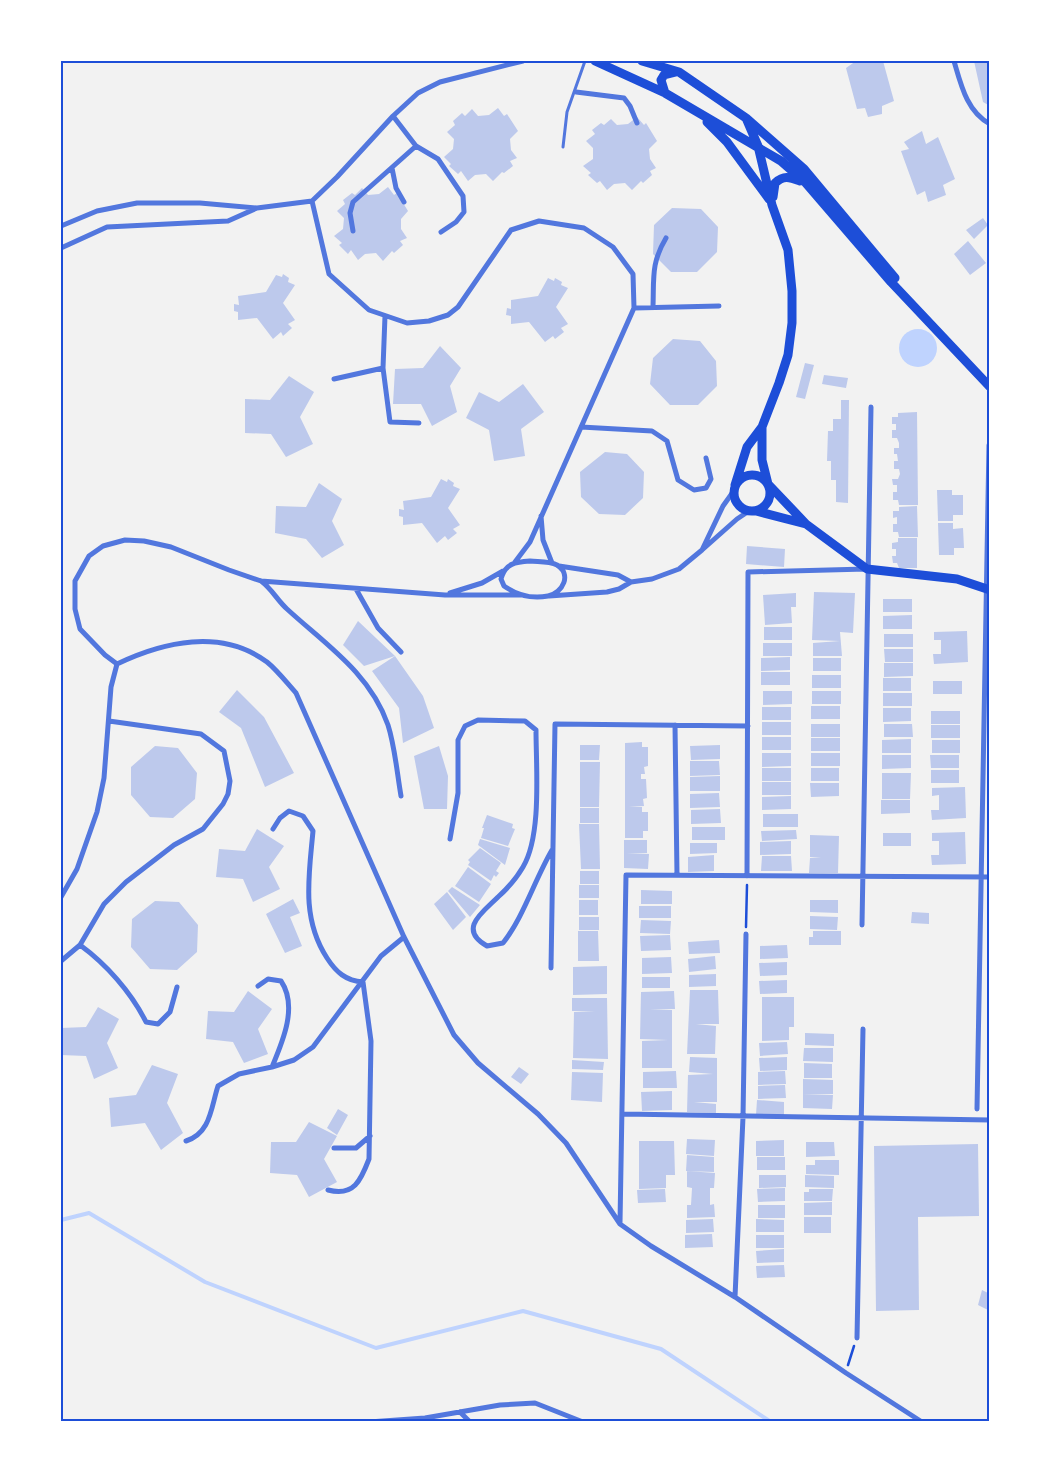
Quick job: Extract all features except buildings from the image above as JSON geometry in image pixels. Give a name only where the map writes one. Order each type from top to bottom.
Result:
[{"type":"main road","points":[[595,61],[665,93],[781,161],[805,182],[891,282],[922,312]]},
{"type":"main road","points":[[642,61],[679,72],[746,118],[804,169],[922,312],[990,387]]},
{"type":"main road","points":[[665,93],[661,80],[664,75],[679,72]]},
{"type":"main road","points":[[700,114],[727,142],[772,205]]},
{"type":"main road","points":[[746,118],[758,146],[772,205],[788,250],[792,291],[792,323],[788,355],[782,374],[762,427],[747,447],[734,488],[737,504],[752,511],[806,524]]},
{"type":"main road","points":[[772,205],[775,183],[781,178],[788,176],[805,182]]},
{"type":"main road","points":[[752,511],[762,508],[770,497],[762,460],[762,427]]},
{"type":"main road","points":[[734,488],[745,475],[751,474],[764,478],[806,524],[867,569],[948,578],[988,589]]},
{"type":"street","points":[[61,226],[97,211],[137,203],[200,203],[257,208],[312,201],[337,177],[392,116],[418,94],[440,82],[522,61]]},
{"type":"street","points":[[954,61],[965,97],[979,119],[990,124]]},
{"type":"street","points":[[576,92],[594,96],[624,98],[630,106],[637,123]]},
{"type":"street","points":[[392,116],[416,146],[438,159],[464,196],[464,212],[456,222],[441,232]]},
{"type":"street","points":[[353,231],[350,213],[353,202],[416,146]]},
{"type":"street","points":[[392,168],[396,188],[404,202]]},
{"type":"street","points":[[312,201],[329,274],[369,310],[406,323],[429,321],[448,315],[458,308],[511,230],[540,221],[584,228],[613,246],[634,274],[634,308],[530,542],[515,562],[503,571],[482,583],[445,595]]},
{"type":"street","points":[[61,248],[107,227],[228,221],[257,208]]},
{"type":"street","points":[[653,306],[654,265],[656,255],[666,238]]},
{"type":"street","points":[[634,308],[653,306],[719,306]]},
{"type":"street","points":[[385,316],[383,368],[390,422],[420,424]]},
{"type":"street","points":[[334,379],[383,368]]},
{"type":"street","points":[[862,925],[871,407]]},
{"type":"street","points":[[581,427],[652,431],[667,441],[678,480],[694,490],[706,488],[711,479],[706,458]]},
{"type":"street","points":[[977,1109],[980,877],[988,589],[989,445]]},
{"type":"street","points":[[702,550],[723,506],[734,488]]},
{"type":"street","points":[[117,664],[105,655],[80,629],[75,609],[75,581],[89,556],[102,546],[125,540],[171,547],[261,581],[445,595],[549,596],[607,592],[619,589],[631,582],[652,578],[679,569],[737,519],[752,511]]},
{"type":"street","points":[[541,516],[544,540],[552,563]]},
{"type":"street","points":[[515,562],[552,563],[558,566],[618,575],[631,582]]},
{"type":"street","points":[[549,596],[560,590],[564,585],[565,577],[558,566]]},
{"type":"street","points":[[747,876],[748,572],[867,569]]},
{"type":"street","points":[[503,571],[501,578],[504,586],[521,595]]},
{"type":"street","points":[[261,581],[271,588],[285,608],[363,679],[380,704],[388,726],[402,796]]},
{"type":"street","points":[[356,589],[378,628],[401,652]]},
{"type":"street","points":[[61,897],[77,869],[97,812],[104,778],[111,687],[117,664],[146,650],[184,641],[232,645],[266,662],[296,693],[404,937],[454,1035],[478,1063],[538,1114],[566,1144],[620,1224],[651,1246],[736,1297],[846,1373],[922,1422]]},
{"type":"street","points":[[450,839],[458,793],[458,740],[465,726],[478,720],[524,722],[536,730],[537,797],[530,849],[515,880],[482,910],[475,921],[473,932],[477,941],[487,946],[503,943],[515,928],[536,878],[552,850]]},
{"type":"street","points":[[61,961],[80,946],[104,904],[126,882],[174,845],[202,829],[223,804],[228,794],[230,782],[224,751],[201,734],[109,721]]},
{"type":"street","points":[[551,968],[555,724],[748,726]]},
{"type":"street","points":[[675,725],[677,876]]},
{"type":"street","points":[[272,829],[280,818],[290,811],[303,816],[313,831],[308,885],[309,913],[316,941],[335,969],[351,981],[363,982]]},
{"type":"street","points":[[620,1224],[626,875],[990,877]]},
{"type":"street","points":[[736,1297],[743,1117],[746,934]]},
{"type":"street","points":[[186,1140],[196,1138],[204,1129],[218,1086],[224,1081],[239,1074],[272,1068],[294,1060],[313,1047],[381,956],[404,937]]},
{"type":"street","points":[[80,946],[99,958],[140,1009],[146,1022],[158,1024],[170,1012],[177,987]]},
{"type":"street","points":[[258,986],[268,979],[280,981],[288,992],[288,1014],[282,1043],[272,1068]]},
{"type":"street","points":[[328,1190],[339,1193],[351,1190],[362,1177],[369,1160],[372,1042],[363,982]]},
{"type":"street","points":[[856,1338],[862,1118],[862,1029]]},
{"type":"street","points":[[623,1114],[990,1120]]},
{"type":"street","points":[[334,1148],[356,1148],[370,1136]]},
{"type":"street","points":[[369,1422],[425,1418],[500,1405],[535,1403],[583,1422]]},
{"type":"street","points":[[460,1412],[470,1422]]},
{"type":"lane","points":[[563,148],[567,112],[576,92],[585,61]]},
{"type":"path","points":[[746,934],[747,876]]},
{"type":"path","points":[[846,1373],[856,1338]]},
{"type":"water","points":[[918,329],[931,335],[937,348],[931,361],[918,367],[905,361],[899,348],[905,335]]},
{"type":"waterway","points":[[61,1220],[89,1213],[205,1282],[376,1348],[523,1311],[661,1349],[771,1422]]}]
